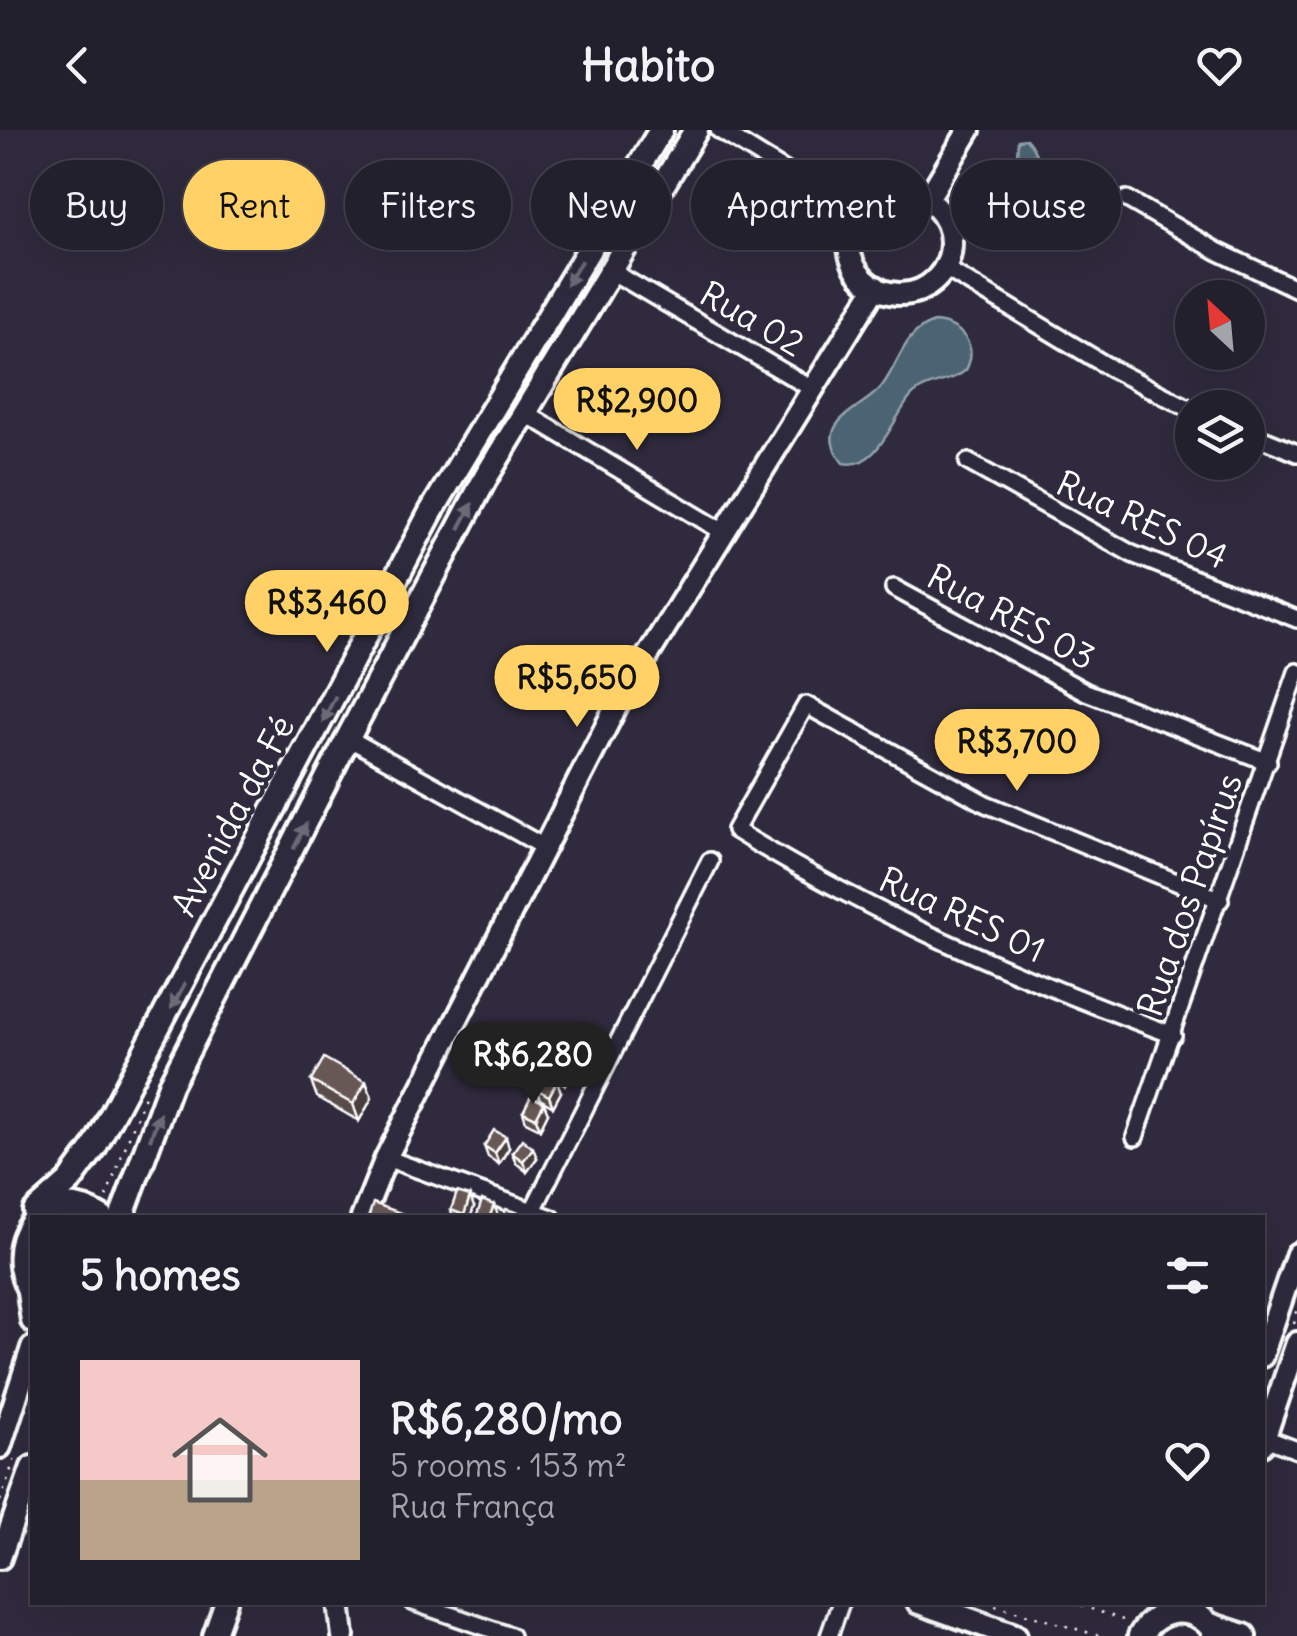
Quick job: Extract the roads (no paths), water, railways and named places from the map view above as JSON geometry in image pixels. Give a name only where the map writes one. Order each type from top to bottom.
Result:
[{"type":"main road","name":"Avenida da Fé","points":[[35,1212],[69,1182],[94,1148],[431,512],[661,130]]},
{"type":"main road","name":"Avenida da Fé","points":[[123,1215],[170,1086],[486,476],[696,130]]},
{"type":"main road","points":[[33,1215],[70,1203],[96,1215]]},
{"type":"main road","points":[[30,1219],[16,1240],[14,1258],[30,1293]]},
{"type":"main road","points":[[928,1605],[1015,1636]]},
{"type":"main road","points":[[1142,1632],[1176,1608],[1244,1636]]},
{"type":"street","points":[[719,130],[768,160]]},
{"type":"street","points":[[931,193],[969,130]]},
{"type":"street","points":[[1127,198],[1218,251],[1297,290]]},
{"type":"street","points":[[851,250],[860,274],[876,288],[894,294],[914,292],[932,284],[944,268],[950,250],[949,230],[931,205]]},
{"type":"street","points":[[944,268],[1112,369],[1175,401]]},
{"type":"street","name":"Rua 02","points":[[611,271],[812,388]]},
{"type":"street","points":[[363,1215],[386,1158],[617,705],[876,288]]},
{"type":"street","points":[[525,413],[725,533]]},
{"type":"street","points":[[1265,440],[1297,454]]},
{"type":"street","name":"Rua RES 04","points":[[968,462],[1132,554],[1297,619]]},
{"type":"street","name":"Rua RES 03","points":[[894,588],[1086,692],[1268,762]]},
{"type":"street","name":"Rua dos Papírus","points":[[1135,1137],[1297,672]]},
{"type":"street","name":"Rua RES 01","points":[[1173,1035],[1015,976],[925,935],[826,885],[735,830],[806,705],[986,804],[1220,900]]},
{"type":"street","points":[[348,738],[546,848]]},
{"type":"street","points":[[533,1210],[710,861]]},
{"type":"street","points":[[386,1158],[545,1215]]},
{"type":"street","points":[[1265,1347],[1297,1254]]},
{"type":"street","points":[[1265,1439],[1297,1343]]},
{"type":"street","points":[[0,1447],[30,1354]]},
{"type":"street","points":[[1265,1442],[1297,1450]]},
{"type":"street","points":[[0,1558],[30,1473]]},
{"type":"street","points":[[214,1636],[225,1605]]},
{"type":"street","points":[[339,1605],[343,1636]]},
{"type":"street","points":[[422,1605],[511,1636]]},
{"type":"street","points":[[829,1636],[840,1605]]},
{"type":"water","points":[[1026,139],[1038,160],[1017,160],[1018,140]]},
{"type":"water","points":[[934,322],[952,327],[965,337],[970,352],[966,370],[915,393],[874,452],[855,463],[843,463],[834,449],[832,436],[836,426],[882,386],[915,333]]}]
